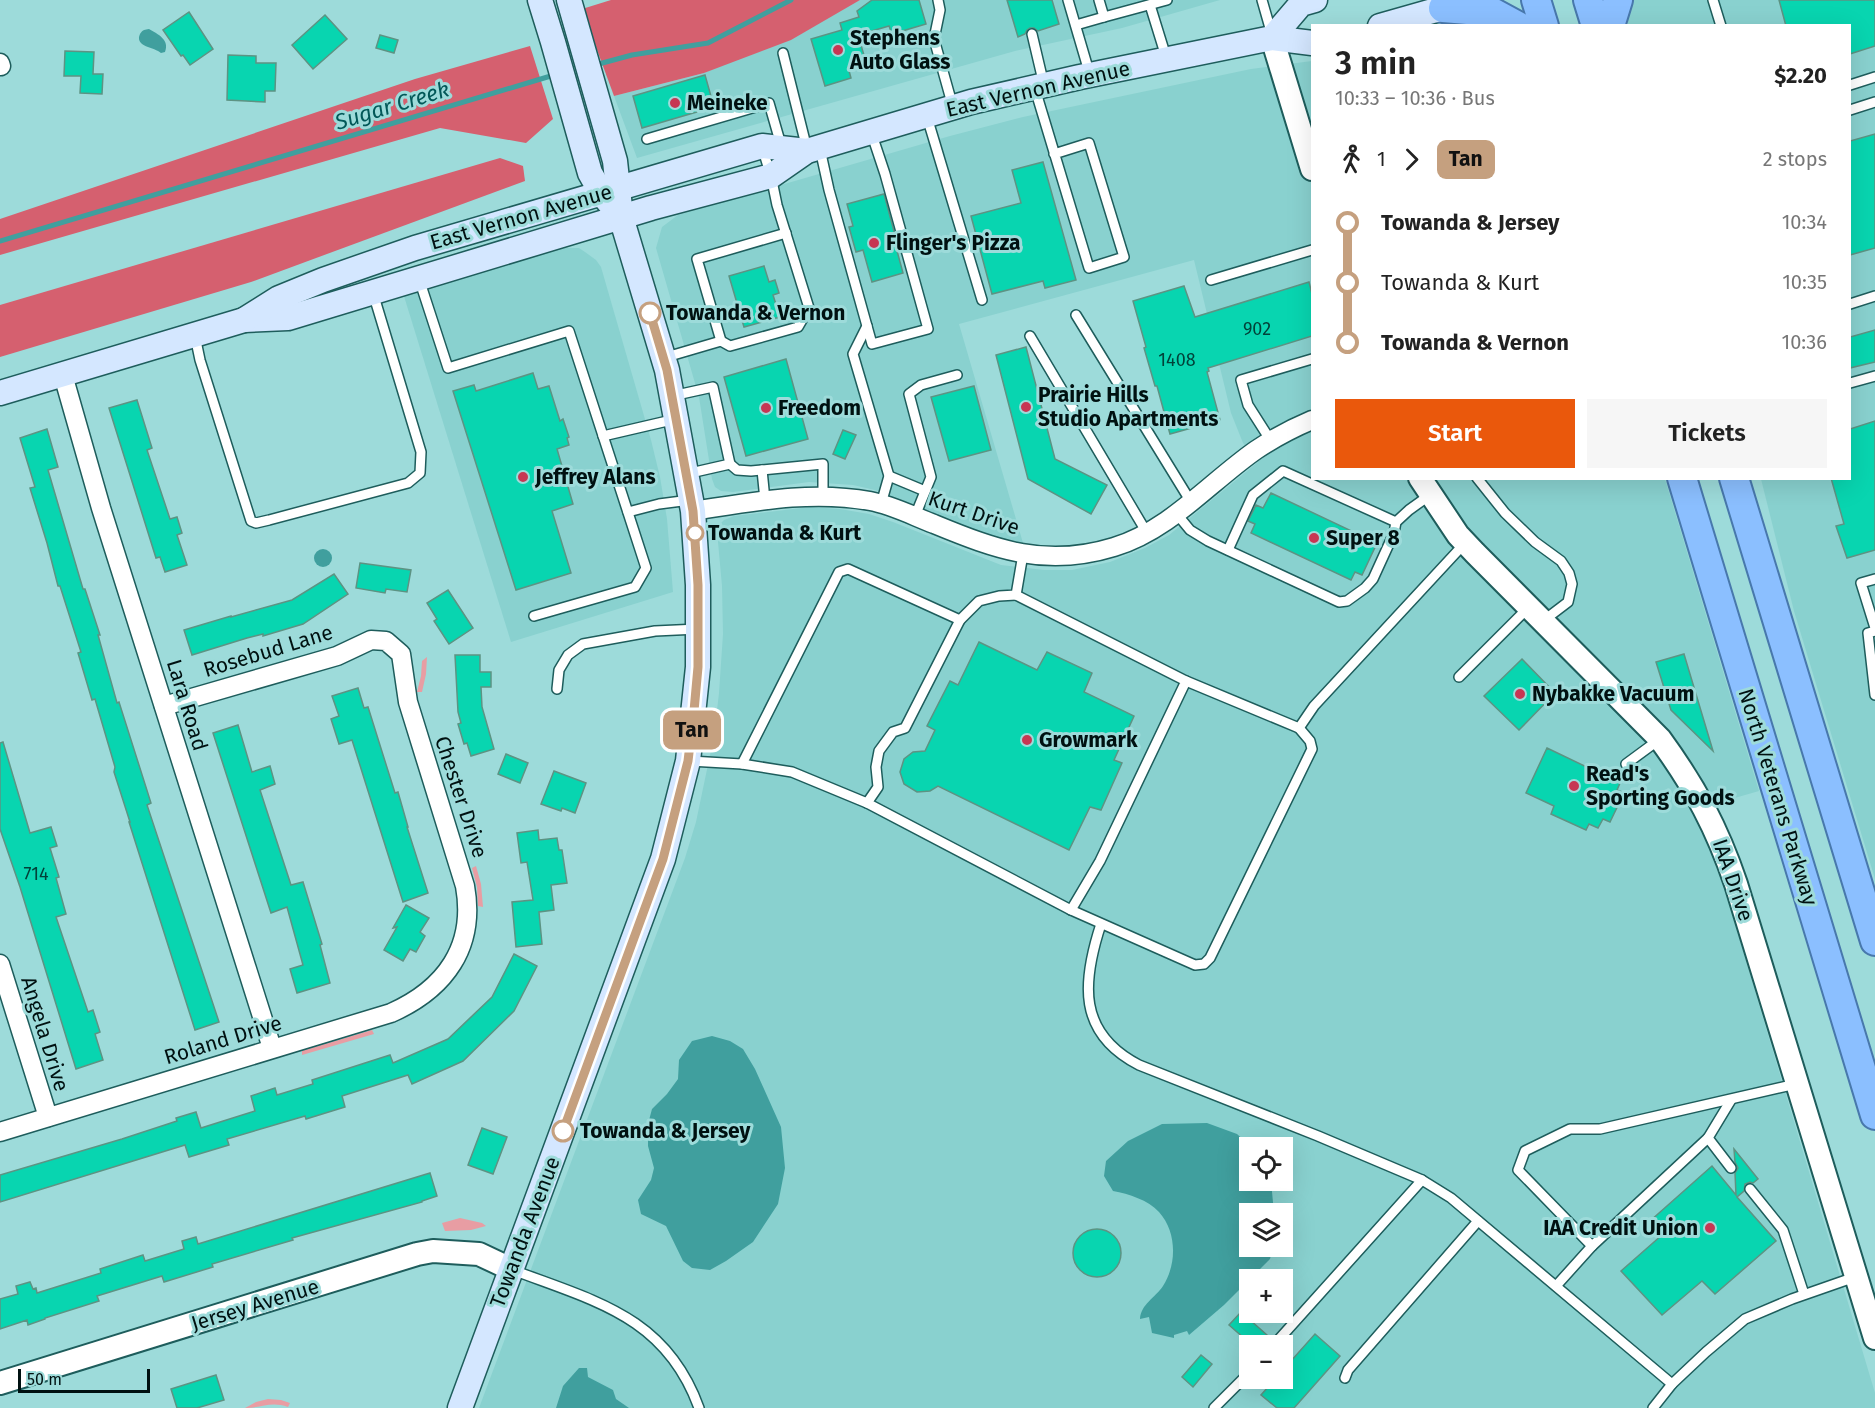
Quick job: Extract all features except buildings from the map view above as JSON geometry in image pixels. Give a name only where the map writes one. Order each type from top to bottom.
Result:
[{"type":"highway","points":[[1536,0],[1543,24]]},
{"type":"highway","points":[[1588,0],[1595,24]]},
{"type":"highway","points":[[1611,24],[1618,0]]},
{"type":"highway","points":[[1456,4],[1492,12],[1514,24]]},
{"type":"highway","name":"North Veterans Parkway","points":[[1683,480],[1875,1115]]},
{"type":"highway","points":[[1735,480],[1875,941]]},
{"type":"main road","points":[[540,0],[590,173],[610,191],[621,217]]},
{"type":"main road","points":[[569,0],[615,161],[610,191]]},
{"type":"main road","points":[[1272,38],[1301,4],[1315,0]]},
{"type":"main road","points":[[1387,24],[1456,4]]},
{"type":"main road","name":"East Vernon Avenue","points":[[0,393],[244,320],[279,298],[351,270],[415,248],[610,191],[776,159],[953,107],[1090,75],[1272,38],[1311,43]]},
{"type":"main road","name":"East Vernon Avenue","points":[[244,320],[288,318],[373,293],[621,217],[776,159]]},
{"type":"main road","name":"Towanda Avenue","points":[[460,1408],[663,859],[688,761],[698,667],[698,585],[692,506],[663,357],[621,217]]},
{"type":"street","points":[[1272,38],[1307,132],[1311,162]]},
{"type":"street","name":"Lara Road","points":[[63,375],[101,508],[272,1048]]},
{"type":"street","name":"Kurt Drive","points":[[692,506],[809,495],[844,497],[881,504],[980,543],[1023,554],[1081,555],[1115,547],[1147,534],[1184,508],[1255,451],[1311,421]]},
{"type":"street","name":"IAA Drive","points":[[1425,487],[1465,543],[1660,739],[1698,795],[1722,845],[1875,1338]]},
{"type":"street","name":"Rosebud Lane","points":[[164,706],[337,656],[371,640],[386,641]]},
{"type":"street","name":"Chester Drive","points":[[386,641],[402,654],[408,702],[465,886],[467,902],[465,932],[458,954],[447,972]]},
{"type":"street","name":"Angela Drive","points":[[0,964],[48,1117]]},
{"type":"street","name":"Roland Drive","points":[[0,1132],[373,1018],[405,1006],[429,991],[447,972]]},
{"type":"street","name":"Jersey Avenue","points":[[0,1383],[417,1254],[433,1251],[479,1254],[510,1269]]},
{"type":"lane","points":[[938,0],[940,10],[934,39],[953,107]]},
{"type":"lane","points":[[1068,0],[1090,75]]},
{"type":"lane","points":[[1099,0],[1104,17]]},
{"type":"lane","points":[[1076,26],[1167,0]]},
{"type":"lane","points":[[1262,0],[1272,38]]},
{"type":"lane","points":[[1713,0],[1720,24]]},
{"type":"lane","points":[[1150,5],[1167,60]]},
{"type":"lane","points":[[1032,34],[1039,86],[1054,154],[1089,268],[1124,257],[1089,143],[1054,154]]},
{"type":"lane","points":[[783,53],[829,190],[872,344],[928,329],[871,132]]},
{"type":"lane","points":[[1851,85],[1875,77]]},
{"type":"lane","points":[[1851,110],[1875,102]]},
{"type":"lane","points":[[647,139],[769,104],[786,233],[809,308],[798,327],[730,346],[721,341],[663,357]]},
{"type":"lane","points":[[927,115],[982,300]]},
{"type":"lane","points":[[721,341],[697,259],[786,233]]},
{"type":"lane","points":[[1211,280],[1311,250]]},
{"type":"lane","points":[[419,279],[448,368],[569,331],[646,568],[635,587],[534,616]]},
{"type":"lane","points":[[195,336],[200,360],[251,520],[256,523],[270,520],[408,483],[420,473],[421,452],[373,293]]},
{"type":"lane","points":[[1851,304],[1875,296]]},
{"type":"lane","points":[[1076,315],[1184,508],[1190,530],[1228,550],[1339,602],[1347,601],[1373,579],[1394,533],[1396,522],[1425,487]]},
{"type":"lane","points":[[867,326],[853,354],[889,476],[881,504]]},
{"type":"lane","points":[[1030,336],[1147,534]]},
{"type":"lane","points":[[1271,441],[1248,405],[1241,380],[1311,359]]},
{"type":"lane","points":[[915,516],[931,477],[909,394],[921,385],[957,375]]},
{"type":"lane","points":[[1851,383],[1875,376]]},
{"type":"lane","points":[[603,436],[674,408],[713,387],[730,464],[737,470],[823,464],[823,496]]},
{"type":"lane","points":[[686,474],[730,464]]},
{"type":"lane","points":[[762,470],[765,500]]},
{"type":"lane","points":[[1228,550],[1253,495],[1283,471],[1396,522]]},
{"type":"lane","points":[[889,476],[925,491]]},
{"type":"lane","points":[[1459,677],[1536,614],[1568,602],[1572,584],[1569,573],[1561,561],[1535,542],[1505,513],[1479,480]]},
{"type":"lane","points":[[628,512],[659,504],[692,506]]},
{"type":"lane","points":[[1299,728],[1314,706],[1465,543]]},
{"type":"lane","points":[[1016,595],[1023,554]]},
{"type":"lane","points":[[742,764],[839,572],[848,569],[960,620]]},
{"type":"lane","points":[[1875,579],[1861,583],[1875,630],[1868,633],[1875,695]]},
{"type":"lane","points":[[688,761],[742,764],[792,772],[867,803],[1101,924],[1195,964],[1204,964],[1210,958],[1312,748],[1310,741],[1299,728],[1186,681],[1016,595],[999,596],[979,601],[960,620],[905,728],[893,732],[879,751],[876,767],[878,787],[867,803]]},
{"type":"lane","points":[[557,689],[559,670],[568,656],[584,644],[655,631],[698,629]]},
{"type":"lane","points":[[1071,910],[1100,861],[1186,681]]},
{"type":"lane","points":[[1626,764],[1660,739]]},
{"type":"lane","points":[[1101,924],[1092,952],[1088,973],[1088,992],[1096,1028],[1116,1051],[1139,1065],[1422,1179],[1451,1198],[1672,1384]]},
{"type":"lane","points":[[1592,1246],[1518,1170],[1525,1150],[1570,1129],[1600,1129],[1798,1084]]},
{"type":"lane","points":[[1556,1286],[1592,1246],[1708,1138],[1731,1100]]},
{"type":"lane","points":[[1708,1138],[1731,1168]]},
{"type":"lane","points":[[1283,1335],[1422,1179]]},
{"type":"lane","points":[[1750,1189],[1783,1230],[1804,1294]]},
{"type":"lane","points":[[1345,1378],[1348,1370],[1478,1221]]},
{"type":"lane","points":[[510,1269],[605,1305],[642,1326],[665,1349],[684,1377],[699,1408]]},
{"type":"lane","points":[[1653,1408],[1672,1384],[1745,1319],[1804,1294],[1856,1276]]},
{"type":"lane","points":[[1214,1408],[1239,1383]]},
{"type":"shaded area","points":[[611,0],[860,0],[791,40],[704,73],[614,96],[582,9]]},
{"type":"shaded area","points":[[860,0],[1220,0],[1122,28],[1015,51],[637,158],[614,96],[704,73]]},
{"type":"shaded area","points":[[1631,0],[1875,0],[1875,879],[1794,611],[1761,480],[1851,480],[1851,24],[1628,24],[1628,9]]},
{"type":"shaded area","points":[[149,29],[165,41],[165,52],[161,53],[140,42],[141,32]]},
{"type":"shaded area","points":[[530,46],[553,119],[526,143],[440,128],[0,255],[0,219],[415,79]]},
{"type":"shaded area","points":[[1311,61],[1311,480],[1665,480],[1759,791],[1693,810],[1718,867],[1875,1393],[1875,1408],[479,1408],[685,858],[696,822],[714,736],[719,693],[723,634],[717,531],[720,524],[734,516],[810,507],[840,509],[869,514],[893,522],[1001,565],[1044,570],[1072,570],[1110,562],[1145,548],[1169,535],[1258,462],[1243,443],[1231,413],[1194,260],[959,324],[1023,543],[989,536],[875,490],[853,485],[809,482],[733,492],[721,491],[715,487],[699,397],[656,248],[662,227],[678,215],[1023,117],[1251,69]]},
{"type":"shaded area","points":[[500,158],[523,166],[525,181],[251,282],[0,357],[0,305]]},
{"type":"shaded area","points":[[564,248],[579,248],[596,260],[601,267],[660,477],[667,519],[673,592],[511,642],[403,293]]},
{"type":"shaded area","points":[[319,549],[327,549],[332,554],[330,565],[319,567],[314,562],[314,554]]},
{"type":"shaded area","points":[[427,657],[422,692],[417,692],[422,661]]},
{"type":"shaded area","points":[[476,866],[481,884],[483,907],[478,906],[477,887],[472,868]]},
{"type":"shaded area","points":[[372,1030],[374,1034],[302,1055],[302,1051]]},
{"type":"shaded area","points":[[712,1036],[730,1041],[743,1049],[755,1069],[781,1127],[785,1168],[778,1204],[753,1242],[710,1270],[692,1268],[683,1261],[666,1226],[641,1214],[638,1200],[651,1180],[654,1168],[648,1146],[648,1124],[652,1109],[678,1079],[679,1060],[692,1041]]},
{"type":"shaded area","points":[[1207,1123],[1237,1134],[1240,1137],[1239,1191],[1272,1191],[1273,1203],[1239,1203],[1239,1257],[1270,1257],[1270,1259],[1260,1269],[1239,1269],[1239,1290],[1189,1335],[1187,1331],[1174,1335],[1174,1338],[1152,1333],[1149,1317],[1140,1319],[1143,1309],[1163,1286],[1171,1268],[1173,1248],[1169,1229],[1159,1212],[1144,1201],[1113,1191],[1104,1176],[1106,1161],[1128,1141],[1162,1124]]},
{"type":"shaded area","points":[[460,1218],[486,1226],[471,1230],[445,1231],[442,1223]]},
{"type":"shaded area","points":[[579,1368],[587,1368],[588,1377],[613,1390],[616,1399],[629,1408],[556,1408],[563,1386]]},
{"type":"shaded area","points":[[268,1399],[290,1403],[288,1407],[271,1405],[245,1408],[256,1402]]},
{"type":"waterway","name":"Sugar Creek","points":[[595,65],[632,55],[708,43],[791,0]]},
{"type":"waterway","name":"Sugar Creek","points":[[0,241],[554,75]]},
{"type":"bus line","name":"Tan","points":[[563,1131],[663,859],[688,761],[694,711],[698,667],[698,585],[693,511],[667,370],[650,313]]},
{"type":"place","name":"Stephens Auto Glass","points":[[838,50]]},
{"type":"place","name":"Meineke","points":[[675,103]]},
{"type":"place","name":"Flinger's Pizza","points":[[874,243]]},
{"type":"place","name":"Towanda & Vernon","points":[[650,313]]},
{"type":"place","name":"Prairie Hills Studio Apartments","points":[[1026,407]]},
{"type":"place","name":"Freedom","points":[[766,408]]},
{"type":"place","name":"Jeffrey Alans","points":[[523,477]]},
{"type":"place","name":"Towanda & Kurt","points":[[695,533]]},
{"type":"place","name":"Super 8","points":[[1314,538]]},
{"type":"place","name":"Nybakke Vacuum","points":[[1520,694]]},
{"type":"place","name":"Growmark","points":[[1027,740]]},
{"type":"place","name":"Read's Sporting Goods","points":[[1574,786]]},
{"type":"place","name":"Towanda & Jersey","points":[[563,1131]]},
{"type":"place","name":"IAA Credit Union","points":[[1710,1228]]}]
